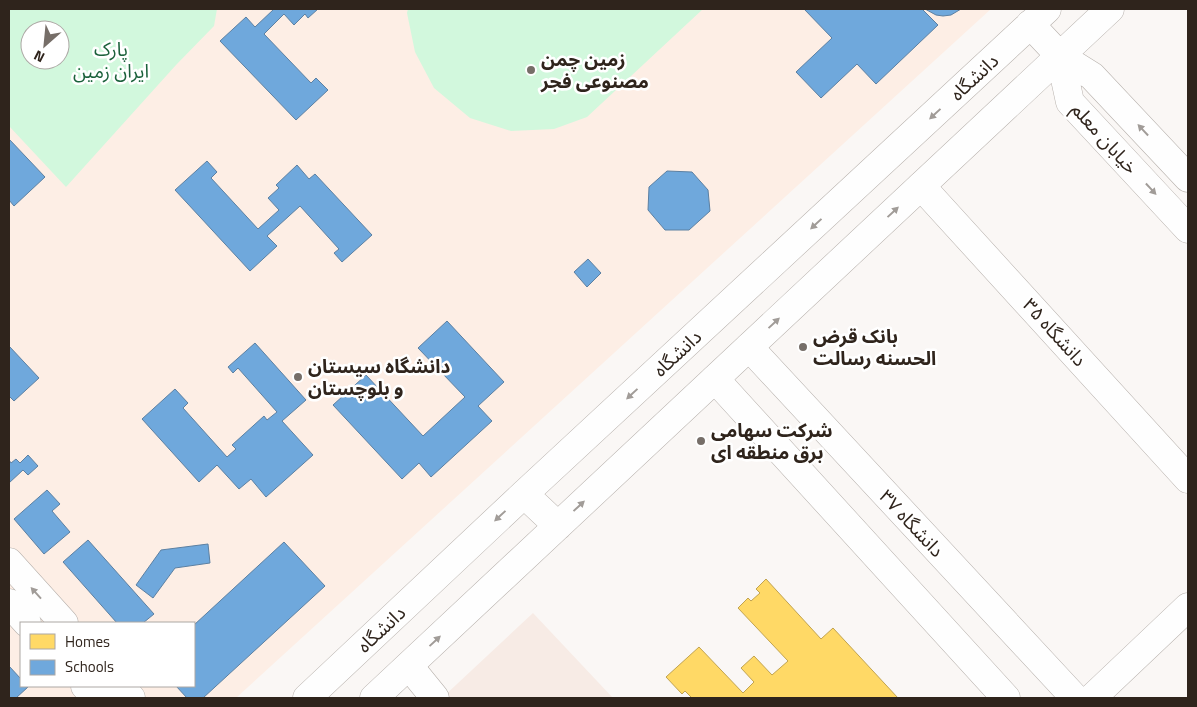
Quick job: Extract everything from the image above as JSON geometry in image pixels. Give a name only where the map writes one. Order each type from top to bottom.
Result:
[{"type":"main road","points":[[374,698],[1110,9]]},
{"type":"main road","points":[[1039,17],[1060,56]]},
{"type":"main road","name":"دانشگاه","points":[[307,698],[524,494],[1039,17]]},
{"type":"main road","name":"خیابان معلم","points":[[1060,56],[1092,76],[1188,178]]},
{"type":"main road","name":"خیابان معلم","points":[[1060,56],[1070,102],[1188,229]]},
{"type":"main road","name":"دانشگاه ۳۵","points":[[921,186],[1188,479]]},
{"type":"main road","name":"دانشگاه ۳۷","points":[[749,347],[1075,698]]},
{"type":"main road","points":[[715,379],[1006,698]]},
{"type":"main road","points":[[524,494],[558,526]]},
{"type":"main road","points":[[9,562],[63,622]]},
{"type":"main road","points":[[9,603],[26,622]]},
{"type":"main road","points":[[1092,698],[1188,607]]},
{"type":"main road","points":[[406,668],[434,698]]},
{"type":"main road","points":[[121,687],[131,698]]},
{"type":"shaded area","name":"دانشگاه سیستان و بلوچستان","points":[[9,9],[991,9],[236,698],[9,698]]},
{"type":"shaded area","points":[[533,613],[613,698],[442,698]]},
{"type":"green space","name":"پارک ایران زمین","points":[[9,9],[217,9],[214,26],[176,65],[66,187],[9,126]]},
{"type":"green space","name":"زمین چمن مصنوعی فجر","points":[[408,9],[703,9],[587,117],[554,129],[511,131],[470,118],[434,88],[415,52],[407,13]]},
{"type":"building: Homes","points":[[766,579],[821,639],[833,628],[898,698],[692,698],[685,691],[682,694],[666,677],[699,647],[743,693],[754,682],[741,668],[754,656],[772,675],[788,661],[738,608],[748,598],[751,601],[760,593],[756,589]]},
{"type":"building: Schools","points":[[274,9],[318,9],[308,18],[305,14],[294,25],[284,14],[264,34],[311,83],[316,78],[328,90],[296,120],[220,41],[246,17],[255,27]]},
{"type":"building: Schools","points":[[804,9],[922,9],[938,25],[876,84],[857,64],[821,98],[796,72],[832,38]]},
{"type":"building: Schools","points":[[925,9],[961,9],[951,15],[943,16],[936,15]]},
{"type":"building: Schools","points":[[9,139],[45,177],[14,206],[9,200]]},
{"type":"building: Schools","points":[[207,161],[217,172],[211,178],[258,229],[279,210],[268,198],[279,188],[276,185],[297,165],[309,179],[315,174],[372,235],[342,262],[334,253],[339,249],[300,206],[267,236],[277,246],[250,271],[175,190]]},
{"type":"building: Schools","points":[[667,171],[692,172],[708,190],[710,211],[689,230],[665,230],[648,210],[649,187]]},
{"type":"building: Schools","points":[[588,259],[601,273],[587,287],[574,272]]},
{"type":"building: Schools","points":[[447,321],[504,382],[478,406],[492,421],[431,477],[419,463],[402,479],[333,405],[366,375],[423,436],[465,397],[418,348]]},
{"type":"building: Schools","points":[[255,343],[306,400],[282,421],[313,455],[266,497],[251,479],[239,489],[217,465],[199,482],[142,419],[175,389],[188,403],[183,408],[227,457],[236,449],[232,445],[264,416],[267,420],[277,412],[238,368],[233,373],[228,367]]},
{"type":"building: Schools","points":[[9,346],[39,378],[14,401],[9,396]]},
{"type":"building: Schools","points":[[28,455],[38,466],[28,475],[23,470],[9,483],[9,460],[11,463],[16,459],[20,463]]},
{"type":"building: Schools","points":[[47,490],[60,504],[52,511],[70,532],[44,554],[14,519]]},
{"type":"building: Schools","points":[[88,540],[154,614],[144,622],[116,622],[63,562]]},
{"type":"building: Schools","points":[[284,542],[325,586],[203,698],[187,698],[177,687],[195,687],[195,624]]},
{"type":"building: Schools","points":[[208,544],[210,563],[175,568],[153,598],[136,585],[161,550]]},
{"type":"building: Schools","points":[[9,666],[20,678],[20,687],[28,687],[16,698],[9,698]]},
{"type":"place","name":"زمین چمن مصنوعی فجر","points":[[531,70]]},
{"type":"place","name":"بانک قرض الحسنه رسالت","points":[[803,347]]},
{"type":"place","name":"دانشگاه سیستان و بلوچستان","points":[[298,377]]},
{"type":"place","name":"شرکت سهامی برق منطقه ای","points":[[701,441]]}]
